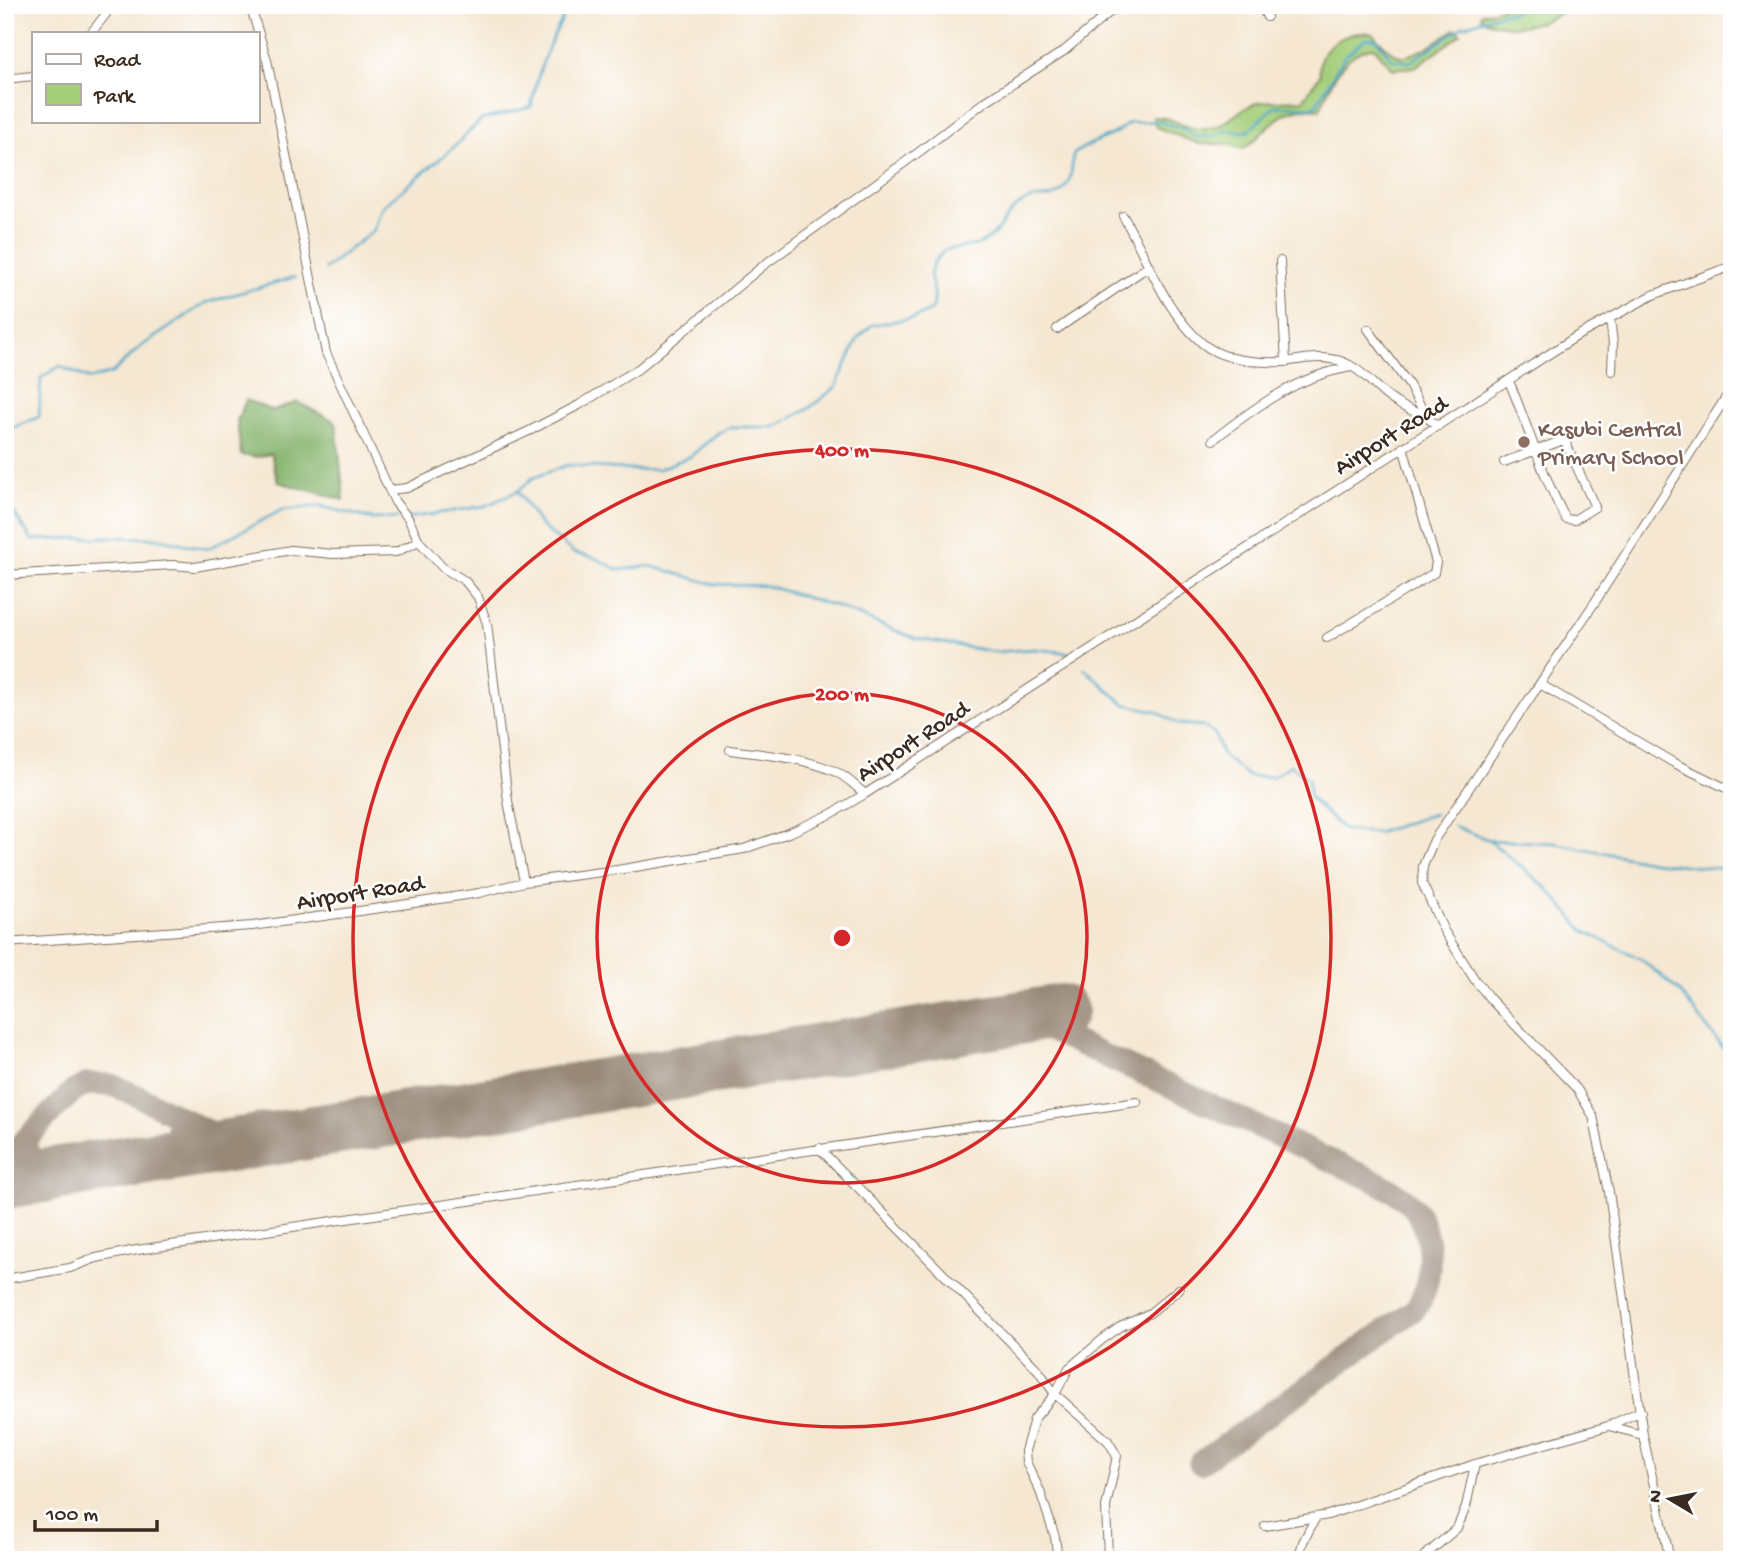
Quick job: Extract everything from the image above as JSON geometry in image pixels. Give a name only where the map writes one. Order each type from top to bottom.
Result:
[{"type":"street","points":[[92,32],[106,14],[103,5]]},
{"type":"street","points":[[250,5],[258,32]]},
{"type":"street","points":[[390,491],[407,488],[528,431],[579,405],[638,369],[764,265],[983,103],[1064,51],[1118,5]]},
{"type":"street","points":[[1261,5],[1267,17]]},
{"type":"street","points":[[259,34],[267,60],[326,353],[395,502],[408,518],[419,541],[442,567],[465,581],[478,597],[482,607],[487,624],[508,801],[524,882]]},
{"type":"street","points":[[5,79],[32,76]]},
{"type":"street","points":[[1123,216],[1161,291],[1177,316],[1206,346],[1240,359],[1286,362],[1330,358],[1363,372],[1397,403],[1425,414]]},
{"type":"street","points":[[1280,261],[1286,362]]},
{"type":"street","points":[[1057,329],[1149,266]]},
{"type":"street","name":"Airport Road","points":[[5,943],[252,926],[479,893],[524,882],[744,849],[792,832],[865,794],[1577,336],[1653,295],[1732,266]]},
{"type":"street","points":[[1610,317],[1612,371]]},
{"type":"street","points":[[1368,329],[1409,385],[1425,414],[1438,426]]},
{"type":"street","points":[[1213,440],[1290,386],[1326,372],[1352,367]]},
{"type":"street","points":[[1504,462],[1537,450],[1565,441],[1595,507],[1574,520],[1566,519],[1537,450],[1509,381]]},
{"type":"street","points":[[1670,1560],[1643,1435],[1609,1192],[1593,1116],[1577,1089],[1475,980],[1444,931],[1422,883],[1423,866],[1434,840],[1540,684],[1732,388]]},
{"type":"street","points":[[1326,638],[1434,573],[1436,562],[1403,447]]},
{"type":"street","points":[[5,575],[173,565],[195,567],[291,550],[333,554],[396,552],[419,541]]},
{"type":"street","points":[[1540,684],[1674,763],[1732,791]]},
{"type":"street","points":[[730,750],[821,766],[847,778],[865,794]]},
{"type":"street","points":[[5,1279],[70,1268],[96,1258],[137,1250],[1137,1102]]},
{"type":"street","points":[[819,1148],[1038,1370],[1055,1394],[1108,1441],[1116,1456],[1106,1507],[1109,1559],[1102,1556],[1087,1560]]},
{"type":"street","points":[[1058,1560],[1055,1537],[1040,1492],[1026,1462],[1025,1451],[1034,1419],[1055,1394],[1069,1368],[1103,1339],[1150,1313],[1179,1290]]},
{"type":"street","points":[[1265,1526],[1316,1517],[1475,1464],[1608,1426],[1640,1411]]},
{"type":"street","points":[[1608,1426],[1643,1435]]},
{"type":"street","points":[[1420,1560],[1457,1528],[1466,1507],[1475,1464]]},
{"type":"street","points":[[1298,1560],[1303,1542],[1316,1517]]},
{"type":"green space","points":[[1511,5],[1572,5],[1552,18],[1529,25],[1505,26],[1482,19],[1481,14]]},
{"type":"green space","points":[[1455,29],[1461,34],[1415,67],[1393,69],[1374,47],[1362,50],[1339,70],[1320,109],[1284,114],[1243,149],[1227,144],[1199,144],[1156,127],[1153,117],[1167,118],[1194,128],[1210,128],[1224,123],[1254,104],[1303,100],[1320,75],[1322,56],[1328,48],[1353,34],[1372,33],[1390,50],[1403,56],[1426,48]]},
{"type":"green space","points":[[246,400],[273,411],[297,402],[336,422],[344,500],[278,482],[271,454],[256,457],[241,455],[237,421]]},
{"type":"waterway","points":[[325,269],[374,230],[382,207],[453,148],[481,120],[531,107],[546,54],[571,5]]},
{"type":"waterway","points":[[5,500],[32,540],[157,538],[207,549],[282,510],[319,506],[372,519],[408,518],[485,506],[518,491],[533,478],[567,465],[659,469],[691,456],[718,433],[732,427],[775,427],[808,409],[836,387],[858,338],[872,325],[914,318],[932,310],[934,293],[930,274],[936,259],[945,250],[981,243],[992,236],[1019,205],[1030,199],[1058,194],[1070,179],[1073,155],[1129,123],[1156,121],[1184,129],[1196,137],[1215,136],[1226,130],[1247,132],[1275,106],[1315,107],[1344,57],[1366,38],[1376,39],[1393,60],[1410,62],[1463,26],[1514,12],[1527,5]]},
{"type":"waterway","points":[[5,431],[39,417],[41,378],[60,366],[90,379],[112,373],[139,348],[205,303],[295,277]]},
{"type":"waterway","points":[[518,492],[541,526],[574,553],[595,558],[619,570],[650,566],[713,584],[767,586],[835,606],[914,638],[995,652],[1034,649],[1072,653]]},
{"type":"waterway","points":[[1084,668],[1124,704],[1156,711],[1178,724],[1203,726],[1215,734],[1222,755],[1248,776],[1272,777],[1291,765],[1308,779],[1310,798],[1344,830],[1377,833],[1434,814]]},
{"type":"waterway","points":[[1454,826],[1489,840],[1555,843],[1653,862],[1726,869],[1732,874]]},
{"type":"waterway","points":[[1489,840],[1548,889],[1584,931],[1641,959],[1679,991],[1732,1060]]},
{"type":"taxiway","points":[[1021,1017],[1377,1182],[1405,1199],[1413,1207],[1425,1230],[1428,1273],[1426,1287],[1414,1310],[1200,1463]]},
{"type":"taxiway","points":[[5,1160],[72,1092],[88,1084],[112,1085],[209,1132],[233,1141],[249,1143]]},
{"type":"taxiway","points":[[153,1158],[173,1141],[178,1116]]},
{"type":"taxiway","points":[[24,1143],[35,1163],[54,1174]]},
{"type":"runway","points":[[5,1182],[1061,1011]]},
{"type":"place","name":"Kasubi Central Primary School","points":[[1524,442]]}]
